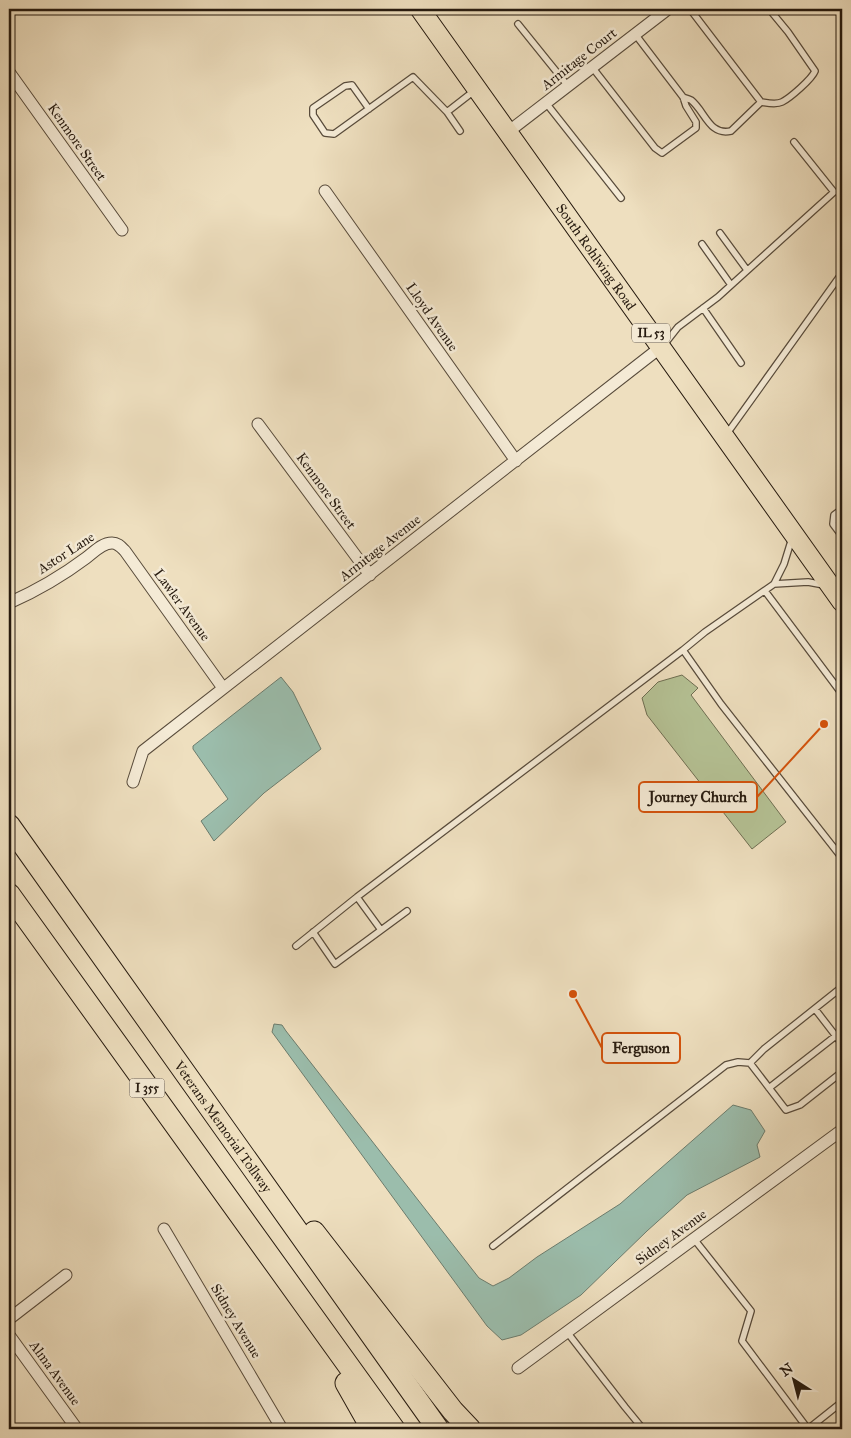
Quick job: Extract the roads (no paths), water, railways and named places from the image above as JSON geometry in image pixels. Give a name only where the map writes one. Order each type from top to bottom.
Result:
[{"type":"highway","name":"Veterans Memorial Tollway","points":[[9,825],[438,1429]]},
{"type":"highway","name":"I 355","points":[[9,894],[135,1072],[394,1429]]},
{"type":"highway","points":[[190,1081],[306,1220],[453,1411],[470,1429]]},
{"type":"highway","points":[[288,1281],[372,1429]]},
{"type":"main road","name":"South Rohlwing Road","points":[[420,9],[842,602]]},
{"type":"street","name":"Armitage Court","points":[[508,132],[668,9]]},
{"type":"street","name":"Kenmore Street","points":[[9,72],[122,230]]},
{"type":"street","name":"Lloyd Avenue","points":[[325,190],[516,461]]},
{"type":"street","name":"Armitage Avenue","points":[[134,782],[143,751],[661,348]]},
{"type":"street","name":"Kenmore Street","points":[[258,424],[370,575]]},
{"type":"street","name":"Astor Lane","points":[[9,603],[69,571],[105,544],[114,543]]},
{"type":"street","name":"Lawler Avenue","points":[[114,543],[125,551],[223,688]]},
{"type":"street","name":"Sidney Avenue","points":[[518,1368],[842,1130]]},
{"type":"street","name":"Sidney Avenue","points":[[164,1229],[282,1429]]},
{"type":"street","points":[[9,1320],[66,1275]]},
{"type":"street","name":"Alma Avenue","points":[[9,1335],[77,1429]]},
{"type":"lane","points":[[690,9],[761,102],[774,103],[781,102],[809,80],[815,71],[788,32],[769,9]]},
{"type":"lane","points":[[838,9],[842,13]]},
{"type":"lane","points":[[518,24],[568,86]]},
{"type":"lane","points":[[592,68],[655,148],[662,152],[696,128],[696,122],[683,97],[635,34]]},
{"type":"lane","points":[[368,109],[352,85],[345,86],[312,108],[313,115],[325,133],[334,134],[413,77],[447,112],[460,130]]},
{"type":"lane","points":[[447,112],[477,88]]},
{"type":"lane","points":[[683,97],[692,101],[712,126],[720,132],[731,131],[761,102]]},
{"type":"lane","points":[[546,103],[621,198]]},
{"type":"lane","points":[[661,348],[678,327],[731,285],[834,192],[794,142]]},
{"type":"lane","points":[[720,233],[747,270]]},
{"type":"lane","points":[[702,244],[731,285]]},
{"type":"lane","points":[[725,437],[842,273]]},
{"type":"lane","points":[[703,308],[741,363]]},
{"type":"lane","points":[[842,509],[834,515],[834,524],[842,536]]},
{"type":"lane","points":[[296,946],[357,897],[705,632],[774,584],[784,564],[793,533]]},
{"type":"lane","points":[[774,584],[808,582],[830,586]]},
{"type":"lane","points":[[765,591],[842,694]]},
{"type":"lane","points":[[683,650],[720,704],[842,858]]},
{"type":"lane","points":[[357,897],[381,930]]},
{"type":"lane","points":[[313,932],[335,964],[407,911]]},
{"type":"lane","points":[[750,1063],[764,1049],[842,987]]},
{"type":"lane","points":[[815,1009],[842,1044]]},
{"type":"lane","points":[[769,1088],[842,1030]]},
{"type":"lane","points":[[493,1246],[726,1065],[738,1062],[750,1063],[786,1110],[800,1105],[842,1072]]},
{"type":"lane","points":[[694,1238],[751,1311],[742,1341],[808,1429],[842,1402]]},
{"type":"lane","points":[[567,1332],[643,1429]]},
{"type":"place","name":"Journey Church","points":[[824,724]]},
{"type":"place","name":"Ferguson","points":[[573,994]]}]
